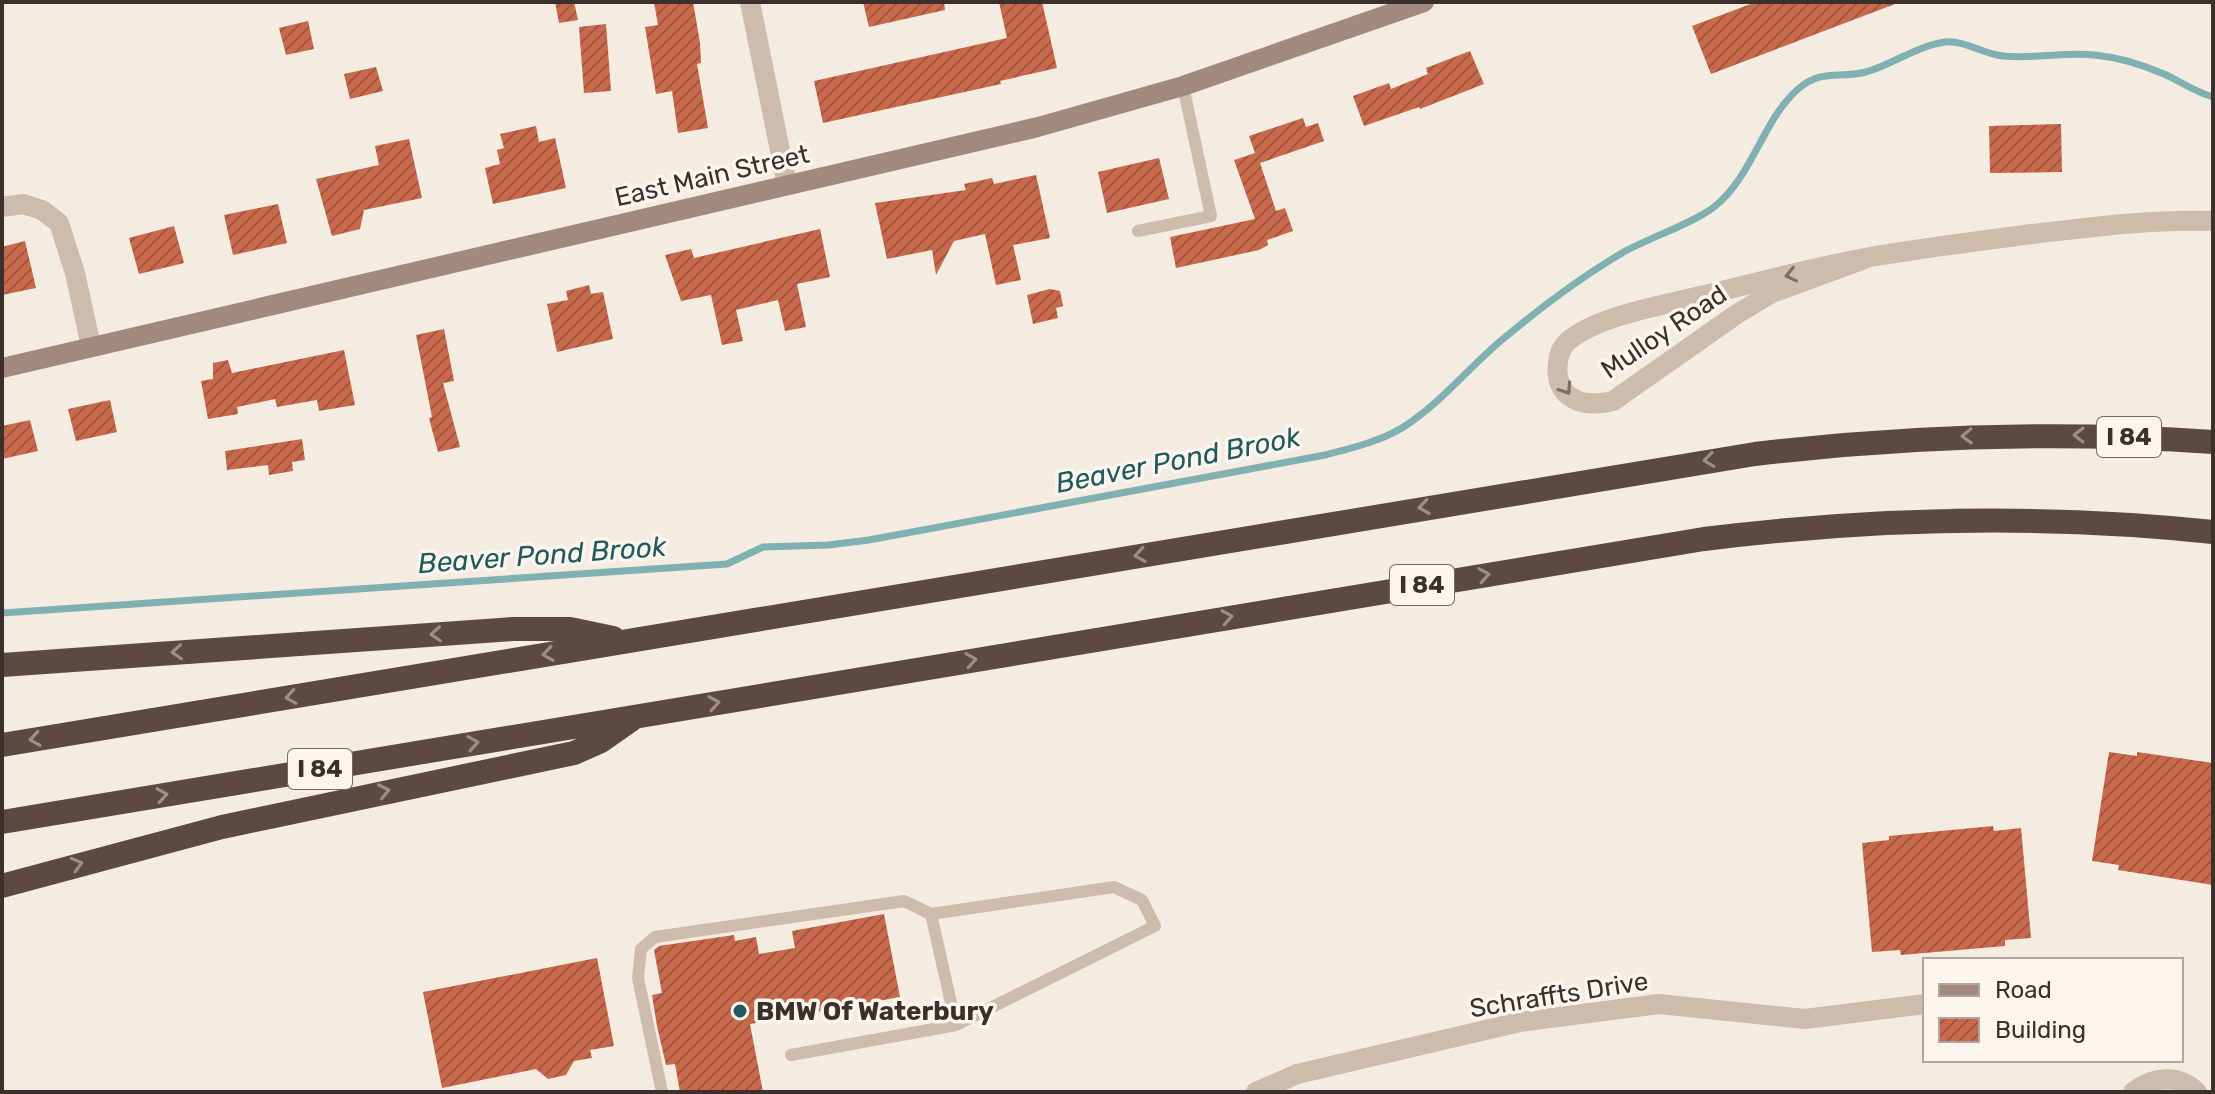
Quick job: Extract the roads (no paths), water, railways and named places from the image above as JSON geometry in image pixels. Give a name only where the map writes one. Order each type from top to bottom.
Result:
[{"type":"highway","name":"I 84","points":[[2,745],[1755,454],[1885,440],[1972,436],[2103,436],[2213,442]]},
{"type":"highway","name":"I 84","points":[[2,822],[1639,549],[1763,532],[1885,522],[2006,520],[2213,532]]},
{"type":"highway","points":[[2,665],[513,629],[570,629],[625,641]]},
{"type":"highway","points":[[2,886],[222,827],[574,753],[601,741],[638,716]]},
{"type":"main road","name":"East Main Street","points":[[2,368],[1038,127],[1183,86],[1424,2]]},
{"type":"street","points":[[750,2],[787,185]]},
{"type":"street","points":[[2,207],[23,204],[42,210],[59,223],[75,273],[91,346]]},
{"type":"street","name":"Mulloy Road","points":[[1867,258],[1772,293],[1613,401],[1594,405],[1575,402],[1564,390],[1556,372],[1558,356],[1565,343],[1600,323],[1867,258],[1950,244],[2119,224],[2213,221]]},
{"type":"street","name":"Schraffts Drive","points":[[1256,1092],[1297,1074],[1520,1022],[1659,1004],[1805,1019],[1923,1004]]},
{"type":"street","points":[[2150,1062],[2161,1078]]},
{"type":"street","points":[[2133,1092],[2146,1082],[2161,1078],[2177,1080],[2197,1092]]},
{"type":"lane","points":[[1138,231],[1211,216],[1183,86]]},
{"type":"lane","points":[[662,1092],[638,978],[641,949],[655,937],[904,901],[931,914],[1114,887],[1142,900],[1155,926],[956,1025],[791,1055]]},
{"type":"lane","points":[[931,914],[956,1025]]},
{"type":"waterway","name":"Beaver Pond Brook","points":[[2,613],[727,564],[763,547],[869,540],[1325,455],[1377,440],[1405,426],[1433,405],[1496,345],[1564,291],[1622,253],[1714,207],[1739,180],[1786,102],[1815,78],[1866,72],[1925,47],[1952,42],[2003,56],[2083,54],[2111,58],[2156,71],[2213,97]]},
{"type":"place","name":"BMW Of Waterbury","points":[[740,1011]]}]
